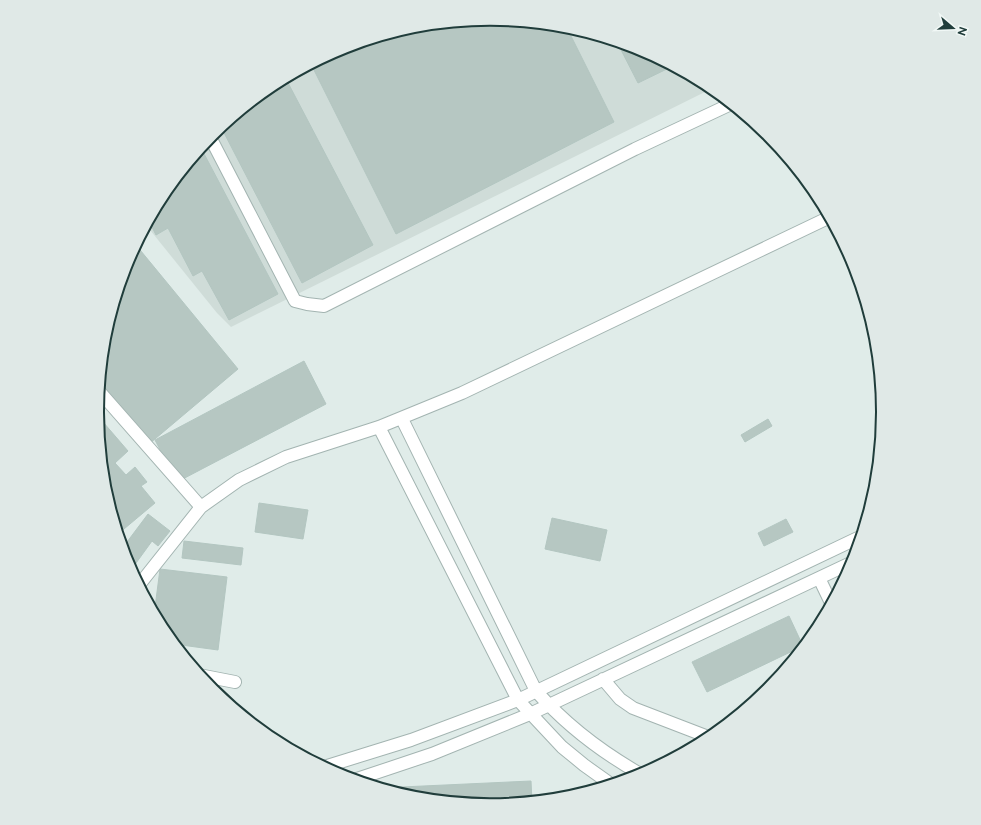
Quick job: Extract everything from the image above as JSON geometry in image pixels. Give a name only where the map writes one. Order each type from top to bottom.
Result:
[{"type":"street","points":[[213,143],[295,301],[324,306],[635,149],[726,106]]},
{"type":"street","points":[[143,580],[201,507],[239,480],[286,457],[402,419],[487,381],[825,219]]},
{"type":"street","points":[[105,396],[201,507]]},
{"type":"street","points":[[402,419],[536,691],[548,705],[603,751],[635,771]]},
{"type":"street","points":[[379,427],[518,700],[562,747],[606,781]]},
{"type":"street","points":[[333,765],[411,740],[518,700],[855,539]]},
{"type":"street","points":[[363,777],[432,754],[530,714],[846,565]]},
{"type":"street","points":[[819,578],[829,599]]},
{"type":"street","points":[[209,677],[235,682]]},
{"type":"street","points":[[603,679],[620,699],[633,708],[703,735]]},
{"type":"shaded area","points":[[490,26],[541,29],[591,39],[638,55],[684,78],[706,92],[231,327],[217,313],[150,230],[169,198],[184,177],[217,139],[255,106],[276,91],[297,78],[343,55],[390,39],[440,29]]},
{"type":"building","points":[[490,26],[541,29],[570,34],[614,122],[396,234],[314,69],[343,55],[390,39],[440,29]]},
{"type":"building","points":[[621,49],[638,55],[667,69],[638,83]]},
{"type":"building","points":[[288,83],[373,245],[302,283],[224,133],[255,106]]},
{"type":"building","points":[[204,154],[278,294],[229,320],[202,271],[193,276],[168,228],[156,235],[152,227],[156,219],[184,177]]},
{"type":"building","points":[[140,250],[238,369],[149,444],[105,390],[107,362],[117,312],[133,265]]},
{"type":"building","points":[[304,361],[326,404],[177,482],[155,440]]},
{"type":"building","points":[[768,419],[772,426],[745,442],[741,435]]},
{"type":"building","points":[[104,424],[128,451],[115,463],[126,475],[135,467],[147,482],[141,486],[155,503],[123,530],[111,488],[107,463]]},
{"type":"building","points":[[259,503],[308,510],[303,539],[255,532]]},
{"type":"building","points":[[148,514],[170,531],[158,546],[152,541],[135,564],[127,542]]},
{"type":"building","points":[[552,518],[607,530],[600,561],[545,549]]},
{"type":"building","points":[[786,519],[793,532],[764,546],[758,533]]},
{"type":"building","points":[[184,541],[243,548],[241,565],[182,558]]},
{"type":"building","points":[[160,569],[227,577],[218,650],[182,645],[155,605]]},
{"type":"building","points":[[789,616],[801,642],[796,649],[707,692],[692,662]]},
{"type":"building","points":[[531,781],[532,797],[490,799],[465,798],[440,796],[395,787]]}]
